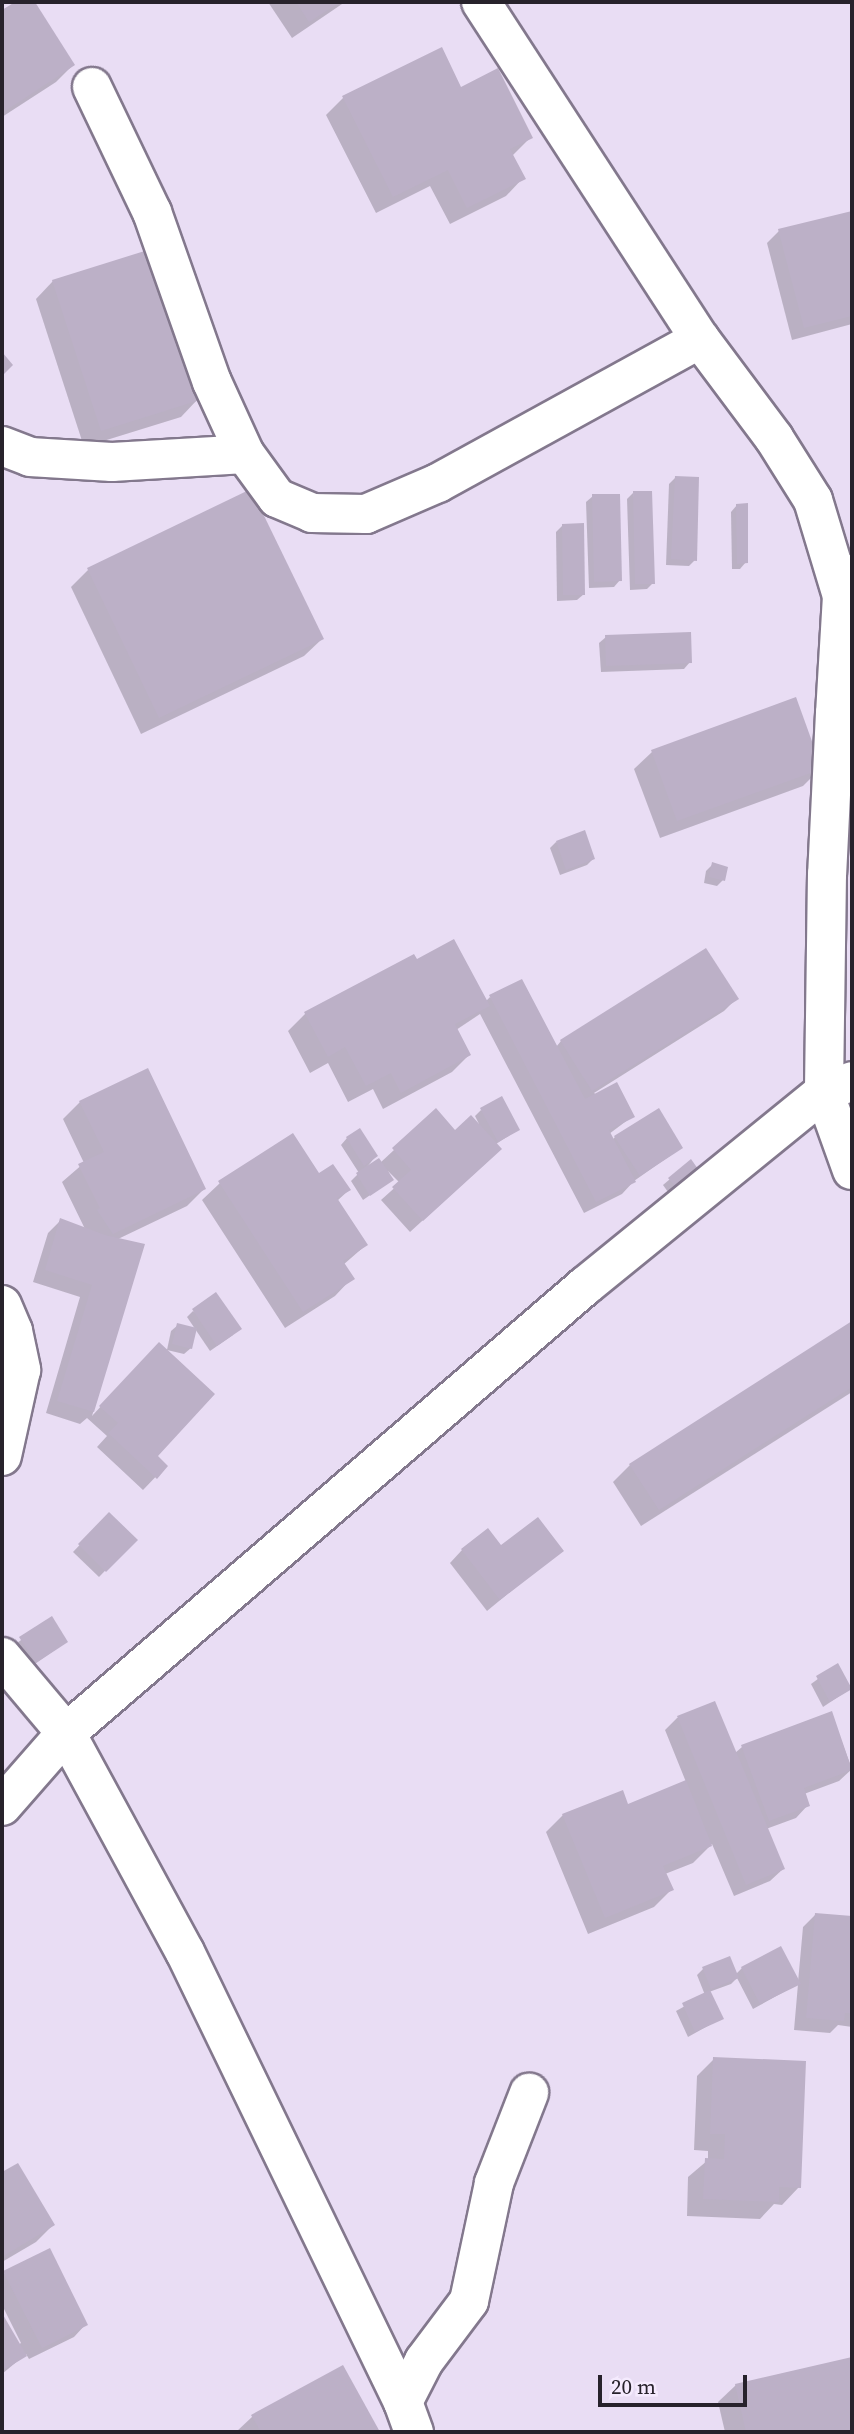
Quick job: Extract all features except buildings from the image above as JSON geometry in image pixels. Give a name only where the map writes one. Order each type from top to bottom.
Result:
[{"type":"street","points":[[481,2],[700,339],[774,438],[813,500],[847,585],[827,874],[838,1087],[852,1170]]},
{"type":"street","points":[[92,87],[152,212],[212,382],[245,454],[277,498],[313,513],[366,514],[438,483],[700,339]]},
{"type":"street","points":[[2,446],[30,457],[112,462],[245,454]]},
{"type":"street","points":[[2,1806],[66,1733],[585,1286],[838,1087]]},
{"type":"street","points":[[2,1305],[13,1331],[21,1370],[2,1456]]},
{"type":"street","points":[[2,1658],[66,1733],[185,1952],[408,2417]]},
{"type":"street","points":[[408,2417],[424,2361],[469,2301],[494,2183],[529,2093]]}]
